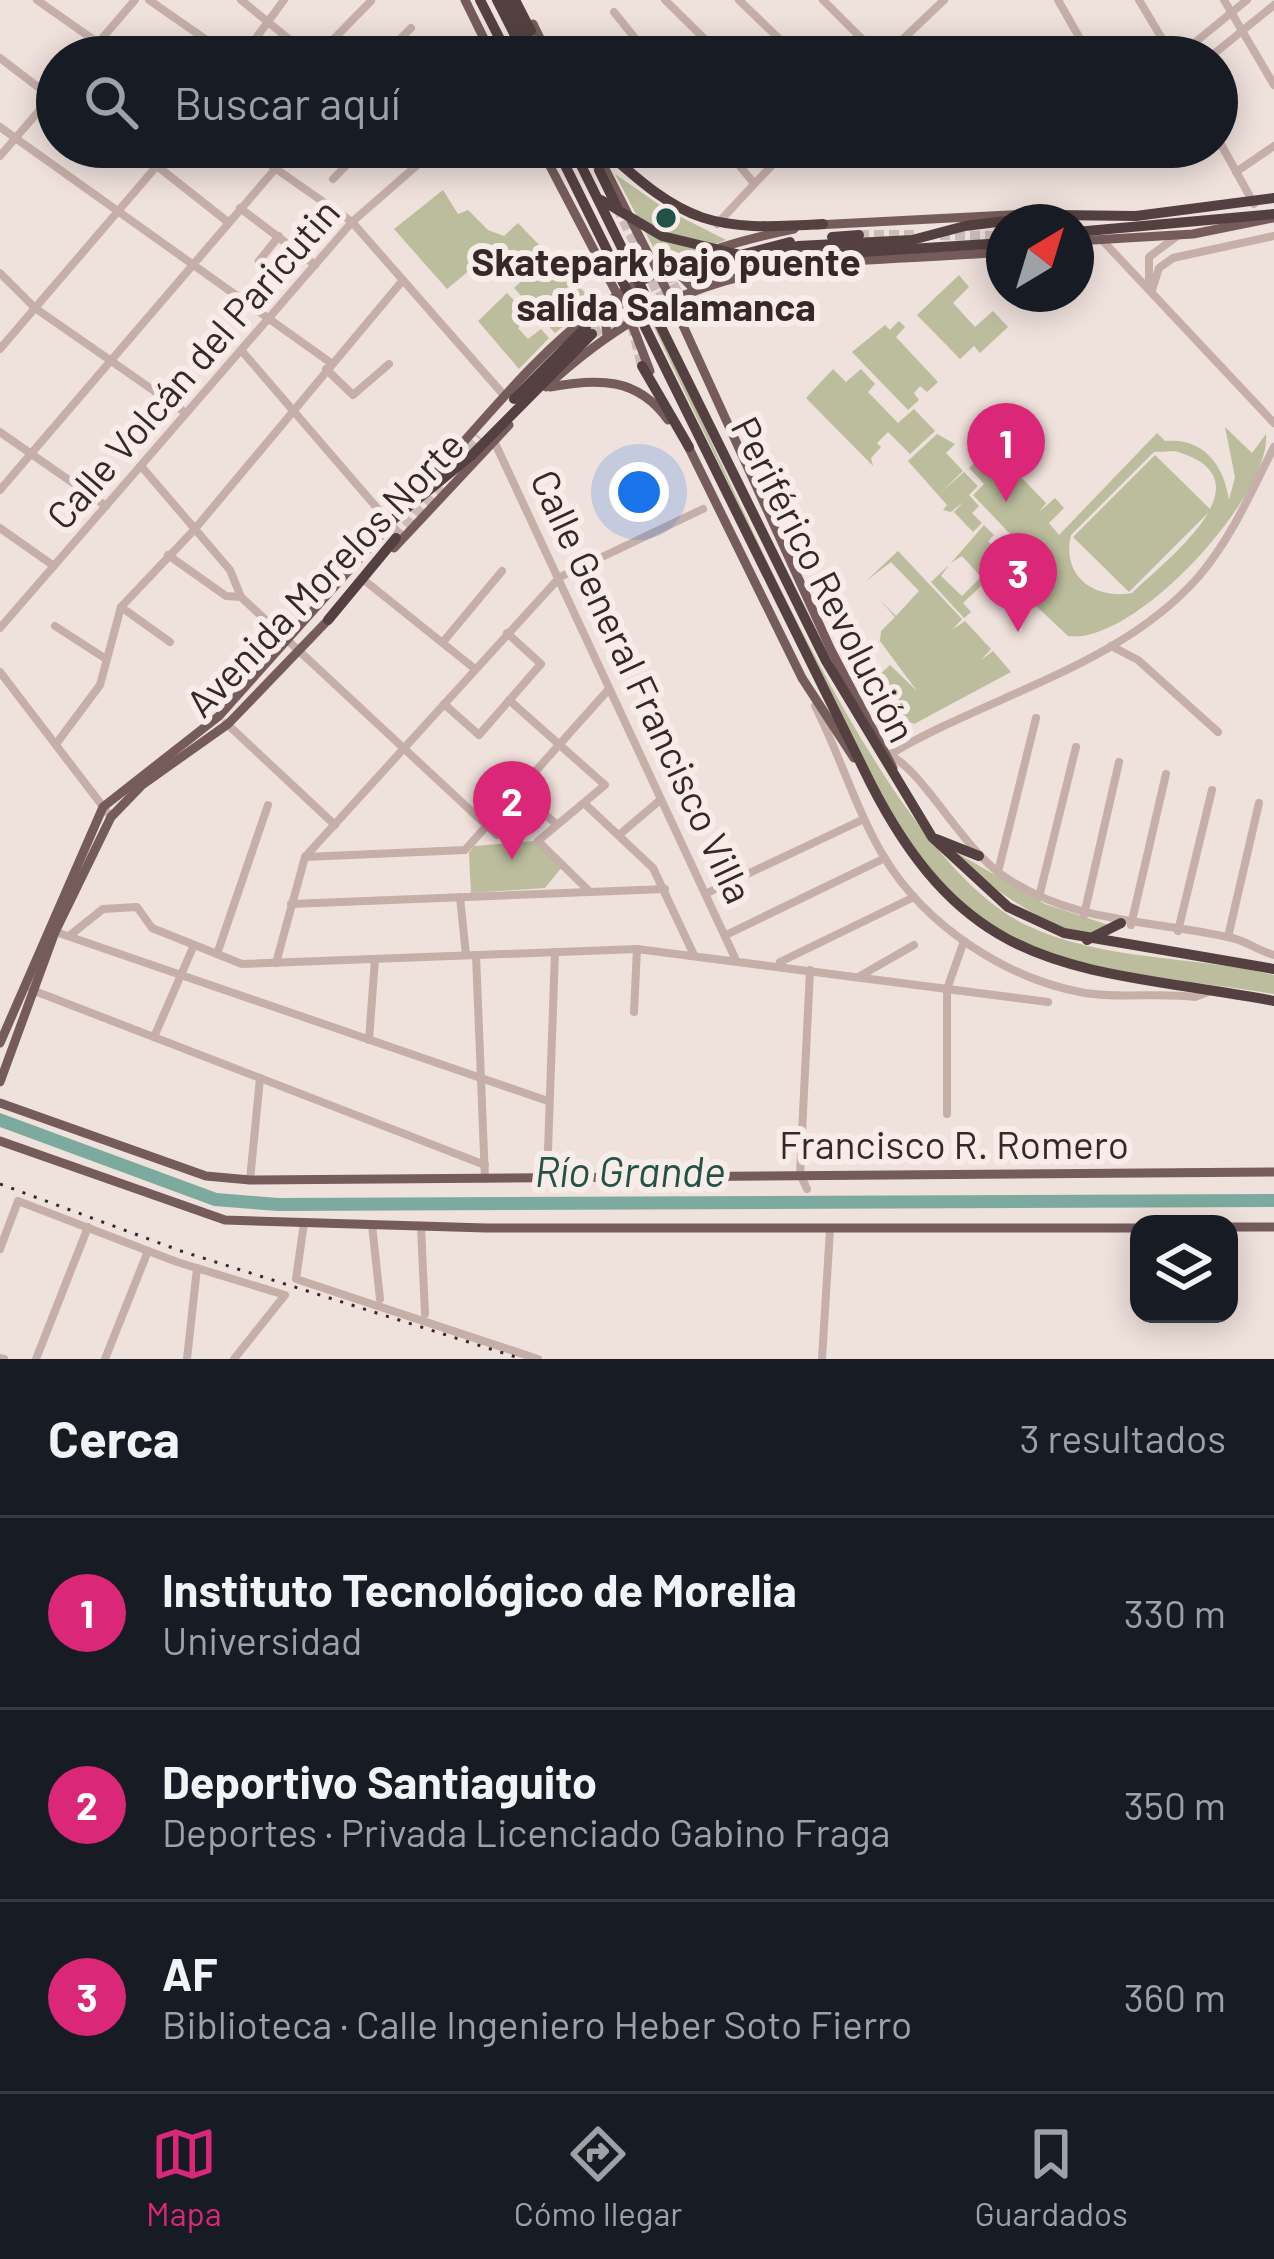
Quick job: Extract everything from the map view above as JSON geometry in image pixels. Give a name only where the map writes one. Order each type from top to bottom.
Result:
[{"type":"highway","points":[[473,0],[491,36]]},
{"type":"highway","points":[[516,1],[531,36]]},
{"type":"highway","points":[[516,1],[522,36]]},
{"type":"highway","name":"Periférico Revolución","points":[[563,168],[609,266],[651,334],[869,782],[929,879],[994,935],[1075,968],[1274,1001]]},
{"type":"highway","points":[[570,168],[624,217],[704,249],[766,258],[986,243]]},
{"type":"highway","name":"Periférico Revolución","points":[[583,168],[826,661],[932,838],[1008,907],[1087,940],[1274,969]]},
{"type":"highway","points":[[625,168],[666,199],[717,224],[739,228],[823,224]]},
{"type":"highway","points":[[599,170],[617,207]]},
{"type":"highway","points":[[1094,215],[1254,204],[1274,197]]},
{"type":"highway","points":[[1094,234],[1274,216]]},
{"type":"highway","points":[[691,273],[798,246],[912,240],[986,223]]},
{"type":"highway","points":[[691,273],[769,244],[859,235]]},
{"type":"highway","points":[[480,437],[589,326]]},
{"type":"highway","points":[[392,521],[472,454],[589,326]]},
{"type":"highway","points":[[642,366],[689,447]]},
{"type":"highway","points":[[328,620],[399,538]]},
{"type":"highway","points":[[932,838],[979,856]]},
{"type":"highway","points":[[1087,940],[1126,924]]},
{"type":"main road","points":[[516,1],[537,36]]},
{"type":"main road","points":[[552,168],[609,266],[636,344],[699,469]]},
{"type":"main road","points":[[608,168],[831,650],[889,755],[896,779]]},
{"type":"main road","points":[[1094,238],[1185,234],[1274,216]]},
{"type":"main road","points":[[680,322],[691,273],[745,239],[823,224],[986,218]]},
{"type":"main road","points":[[691,273],[986,244]]},
{"type":"main road","points":[[598,308],[609,266]]},
{"type":"main road","name":"Avenida Morelos Norte","points":[[1,1038],[28,988],[103,807],[224,720],[502,393],[589,326],[598,308],[617,294],[657,272],[691,273]]},
{"type":"main road","name":"Avenida Morelos Norte","points":[[52,930],[111,817],[142,785],[224,720],[297,653],[399,538],[544,388],[607,335],[670,297],[691,273]]},
{"type":"main road","points":[[589,326],[605,316],[607,335]]},
{"type":"main road","points":[[544,388],[592,381],[639,390],[664,414],[699,469]]},
{"type":"main road","name":"Periférico Revolución","points":[[699,469],[802,678],[869,782]]},
{"type":"main road","name":"Avenida Morelos Norte","points":[[0,1082],[16,1041],[28,988]]},
{"type":"main road","name":"Francisco R. Romero","points":[[0,1103],[206,1176],[250,1180],[1274,1172]]},
{"type":"main road","points":[[0,1142],[206,1216],[421,1226],[1130,1228]]},
{"type":"main road","points":[[1238,1227],[1274,1227]]},
{"type":"street","points":[[38,0],[88,36]]},
{"type":"street","points":[[104,36],[135,0]]},
{"type":"street","points":[[149,0],[201,36]]},
{"type":"street","points":[[242,0],[288,36]]},
{"type":"street","points":[[257,36],[284,0]]},
{"type":"street","points":[[665,0],[702,36]]},
{"type":"street","points":[[739,0],[776,36]]},
{"type":"street","points":[[824,0],[861,36]]},
{"type":"street","points":[[905,36],[944,0]]},
{"type":"street","points":[[1058,0],[1078,36]]},
{"type":"street","points":[[1139,0],[1162,36]]},
{"type":"street","points":[[1225,0],[1274,85]]},
{"type":"street","points":[[1202,36],[1247,0]]},
{"type":"street","points":[[335,36],[371,1]]},
{"type":"street","points":[[1236,36],[1274,5]]},
{"type":"street","points":[[614,12],[633,36]]},
{"type":"street","points":[[403,36],[411,28]]},
{"type":"street","points":[[0,58],[36,81]]},
{"type":"street","points":[[0,156],[36,114]]},
{"type":"street","points":[[0,127],[36,152]]},
{"type":"street","points":[[1236,172],[1274,146]]},
{"type":"street","points":[[58,168],[268,318],[328,366],[353,394],[389,364]]},
{"type":"street","points":[[0,349],[155,168]]},
{"type":"street","points":[[160,168],[228,222]]},
{"type":"street","points":[[0,490],[273,168]]},
{"type":"street","points":[[275,168],[352,222],[502,393]]},
{"type":"street","points":[[333,179],[344,168]]},
{"type":"street","name":"Calle Volcán del Paricutin","points":[[0,628],[352,222],[415,168]]},
{"type":"street","points":[[741,168],[753,182]]},
{"type":"street","points":[[717,224],[767,168]]},
{"type":"street","points":[[1234,168],[1254,204]]},
{"type":"street","points":[[240,208],[315,265]]},
{"type":"street","points":[[1152,292],[1144,269],[1148,257],[1185,234]]},
{"type":"street","points":[[259,261],[279,236]]},
{"type":"street","points":[[1152,292],[1159,268],[1173,258],[1274,236]]},
{"type":"street","points":[[1100,239],[1274,423]]},
{"type":"street","points":[[0,273],[35,308],[186,413]]},
{"type":"street","points":[[56,744],[100,686],[121,607],[194,530],[403,280]]},
{"type":"street","points":[[241,350],[392,521],[399,538]]},
{"type":"street","points":[[0,432],[106,506]]},
{"type":"street","name":"Calle General Francisco Villa","points":[[494,441],[735,958]]},
{"type":"street","points":[[889,755],[1110,646],[1153,617],[1200,575],[1234,524],[1274,447]]},
{"type":"street","points":[[141,466],[230,570],[241,597],[401,751],[497,835]]},
{"type":"street","points":[[276,963],[305,857],[560,577],[703,509]]},
{"type":"street","points":[[0,528],[54,566]]},
{"type":"street","points":[[168,556],[226,596],[241,597]]},
{"type":"street","points":[[443,642],[502,571]]},
{"type":"street","points":[[364,580],[475,669]]},
{"type":"street","points":[[121,607],[170,642]]},
{"type":"street","points":[[55,626],[106,659]]},
{"type":"street","points":[[444,704],[478,735],[541,664],[507,634]]},
{"type":"street","points":[[1110,646],[1138,661],[1218,732]]},
{"type":"street","points":[[0,672],[111,817]]},
{"type":"street","points":[[802,678],[885,858],[914,897],[964,940],[1014,970],[1087,994],[1196,997],[1212,991]]},
{"type":"street","points":[[305,857],[465,850],[609,688]]},
{"type":"street","points":[[509,700],[604,785],[538,841],[590,892]]},
{"type":"street","points":[[998,872],[1036,718]]},
{"type":"street","points":[[224,720],[334,825]]},
{"type":"street","points":[[1039,896],[1076,747]]},
{"type":"street","points":[[889,755],[911,769],[943,817],[979,856],[1039,896],[1084,915],[1228,937],[1274,955]]},
{"type":"street","points":[[1084,915],[1119,762]]},
{"type":"street","points":[[1126,924],[1166,774]]},
{"type":"street","points":[[1178,932],[1212,790]]},
{"type":"street","points":[[518,791],[554,824]]},
{"type":"street","points":[[619,835],[658,801]]},
{"type":"street","points":[[1228,937],[1259,803]]},
{"type":"street","points":[[585,804],[653,868],[693,953]]},
{"type":"street","points":[[217,954],[268,805]]},
{"type":"street","points":[[707,893],[864,819]]},
{"type":"street","points":[[726,935],[885,858]]},
{"type":"street","points":[[291,904],[665,889]]},
{"type":"street","points":[[460,897],[483,1079],[485,1179]]},
{"type":"street","points":[[777,964],[914,897]]},
{"type":"street","points":[[69,936],[103,909],[137,907],[152,928],[242,964],[638,949],[1048,1002]]},
{"type":"street","points":[[52,930],[548,1101]]},
{"type":"street","points":[[947,1114],[947,989],[964,940]]},
{"type":"street","points":[[154,1037],[194,945]]},
{"type":"street","points":[[860,976],[914,945]]},
{"type":"street","points":[[634,1012],[638,949]]},
{"type":"street","points":[[547,1179],[555,952]]},
{"type":"street","points":[[369,1040],[375,959]]},
{"type":"street","points":[[808,1189],[800,1174],[810,970]]},
{"type":"street","points":[[28,988],[485,1165]]},
{"type":"street","points":[[1,1038],[16,1041]]},
{"type":"street","points":[[250,1180],[260,1078]]},
{"type":"street","points":[[0,1249],[18,1201],[148,1251],[285,1295],[234,1359]]},
{"type":"street","points":[[304,1222],[296,1279],[538,1359]]},
{"type":"street","points":[[372,1225],[380,1299]]},
{"type":"street","points":[[421,1226],[424,1314]]},
{"type":"street","points":[[36,1359],[88,1227]]},
{"type":"street","points":[[822,1359],[830,1229]]},
{"type":"street","points":[[105,1359],[148,1251]]},
{"type":"street","points":[[187,1359],[197,1268]]},
{"type":"green space","points":[[615,174],[667,210],[726,240],[662,264]]},
{"type":"green space","points":[[443,190],[458,214],[468,210],[488,230],[504,236],[518,223],[594,302],[555,333],[514,288],[529,274],[518,263],[505,273],[489,254],[447,289],[394,229]]},
{"type":"green space","points":[[959,275],[969,287],[953,303],[975,327],[994,312],[1008,327],[980,353],[974,346],[960,359],[917,315]]},
{"type":"green space","points":[[507,293],[528,316],[518,328],[528,339],[541,329],[549,338],[519,369],[478,321]]},
{"type":"green space","points":[[899,321],[905,327],[896,337],[938,382],[927,392],[920,386],[914,393],[919,400],[908,410],[852,352],[885,325],[890,330]]},
{"type":"green space","points":[[657,323],[813,653],[863,742],[916,821],[970,884],[1024,924],[1054,936],[1116,952],[1274,975],[1274,994],[1127,973],[1054,955],[991,926],[928,868],[860,756],[653,325]]},
{"type":"green space","points":[[833,369],[846,382],[861,369],[875,384],[868,392],[898,423],[914,409],[935,431],[910,454],[888,432],[877,443],[881,447],[871,458],[873,466],[806,398]]},
{"type":"green space","points":[[1225,427],[1252,453],[1266,434],[1262,460],[1224,527],[1162,592],[1096,633],[1068,636],[998,570],[963,603],[971,612],[964,618],[931,582],[949,565],[941,576],[962,596],[981,577],[962,556],[951,563],[984,525],[994,535],[988,541],[996,549],[1011,535],[973,495],[984,484],[969,468],[992,446],[1020,475],[996,499],[1021,477],[1046,503],[1039,512],[1055,498],[1064,508],[1049,523],[1059,535],[1157,433],[1165,441],[1202,449],[1223,476],[1229,500],[1235,477]],"holes":[[[1175,451],[1203,464],[1215,480],[1214,499],[1187,541],[1132,593],[1105,593],[1083,582],[1071,562],[1071,535],[1154,452]]]},
{"type":"green space","points":[[937,434],[955,444],[946,453],[963,471],[940,493],[964,472],[978,486],[969,495],[979,506],[972,513],[982,523],[973,532],[954,512],[963,502],[951,512],[943,510],[947,505],[908,461]]},
{"type":"green space","points":[[1155,455],[1211,510],[1129,592],[1073,537]]},
{"type":"green space","points":[[898,551],[962,619],[952,630],[965,621],[991,649],[981,660],[993,651],[1011,672],[914,724],[901,718],[890,724],[857,664],[860,661],[875,679],[890,665],[917,691],[880,641],[881,631],[895,617],[880,600],[896,616],[919,591],[891,562],[866,581]]},
{"type":"green space","points":[[534,841],[562,867],[545,888],[471,893],[469,853],[474,846]]},
{"type":"green space","points":[[945,846],[1045,904],[1109,925],[1085,936],[1045,919],[994,887]]},
{"type":"water","points":[[0,1113],[217,1193],[279,1198],[1274,1194],[1274,1207],[278,1211],[214,1206],[0,1127]]},
{"type":"tunnel","points":[[617,207],[642,258],[642,284]]},
{"type":"tunnel","points":[[859,235],[916,235]]},
{"type":"tunnel","points":[[940,235],[986,236]]},
{"type":"tunnel","points":[[586,327],[639,292],[695,267]]},
{"type":"tunnel","points":[[592,334],[692,279]]},
{"type":"tunnel","points":[[632,325],[642,366]]},
{"type":"tunnel","points":[[459,461],[480,437]]},
{"type":"tunnel","points":[[396,538],[440,485]]},
{"type":"railway","points":[[0,1184],[181,1251],[522,1359]]},
{"type":"place","name":"Skatepark bajo puente salida Salamanca","points":[[666,218]]},
{"type":"place","name":"Instituto Tecnológico de Morelia","points":[[1006,502]]},
{"type":"place","name":"AF","points":[[1018,632]]},
{"type":"place","name":"Deportivo Santiaguito","points":[[512,860]]},
{"type":"water label","name":"Río Grande","points":[[630,1170]]}]
